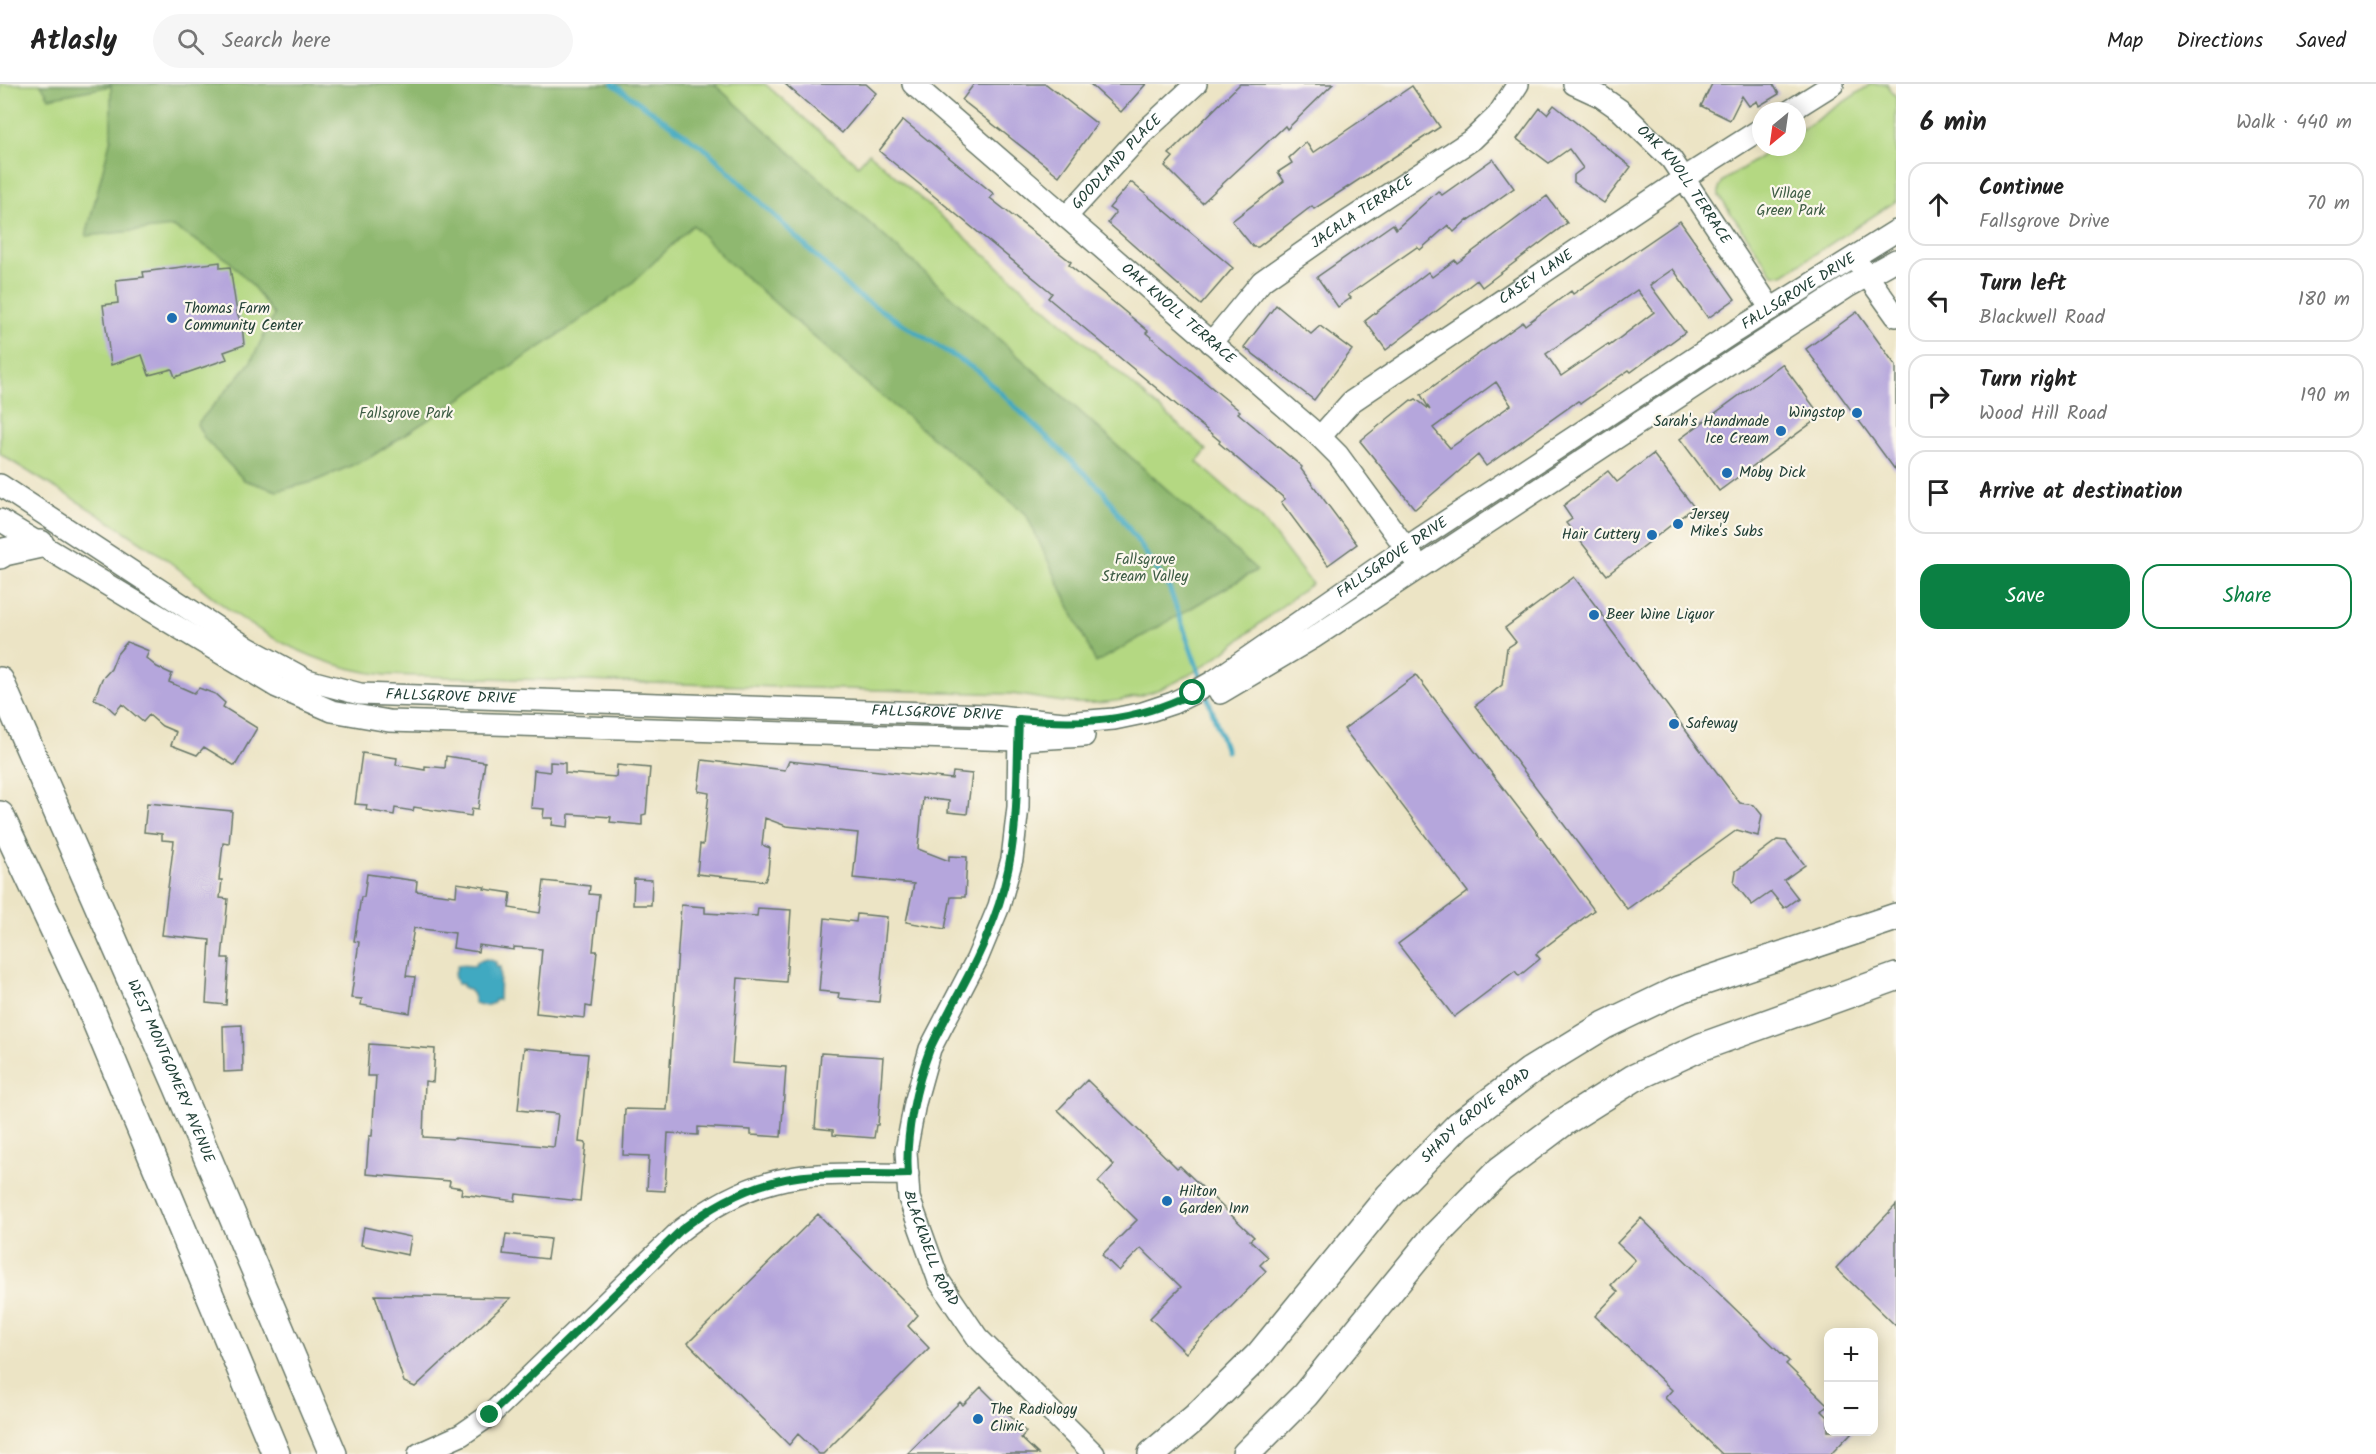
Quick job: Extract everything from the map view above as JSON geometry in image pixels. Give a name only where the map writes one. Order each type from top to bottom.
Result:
[{"type":"main road","points":[[0,555],[4,552],[40,544]]},
{"type":"main road","name":"WEST MONTGOMERY AVENUE","points":[[2,686],[177,1085],[333,1454]]},
{"type":"main road","points":[[0,815],[84,993],[276,1454]]},
{"type":"main road","name":"SHADY GROVE ROAD","points":[[1152,1454],[1196,1417],[1260,1354],[1389,1196],[1459,1125],[1530,1071],[1605,1025],[1678,990],[1896,917]]},
{"type":"main road","points":[[1246,1454],[1305,1395],[1434,1237],[1500,1170],[1564,1122],[1634,1078],[1701,1047],[1896,977]]},
{"type":"street","name":"GOODLAND PLACE","points":[[1066,217],[1142,134],[1196,84]]},
{"type":"street","name":"JACALA TERRACE","points":[[1211,343],[1262,281],[1473,139],[1498,115],[1518,84]]},
{"type":"street","name":"OAK KNOLL TERRACE","points":[[1574,84],[1600,96],[1620,110],[1671,159],[1771,309]]},
{"type":"street","points":[[1804,102],[1833,84]]},
{"type":"street","name":"OAK KNOLL TERRACE","points":[[925,88],[1066,217],[1338,455],[1420,567]]},
{"type":"street","name":"CASEY LANE","points":[[1320,438],[1351,402],[1752,135]]},
{"type":"street","name":"FALLSGROVE DRIVE","points":[[0,520],[277,687],[332,711],[389,721],[1019,729],[1114,719],[1197,699],[1405,548],[1854,256],[1894,237]]},
{"type":"street","points":[[1854,256],[1896,316]]},
{"type":"street","name":"FALLSGROVE DRIVE","points":[[1216,687],[1312,638],[1627,430],[1896,260]]},
{"type":"street","name":"FALLSGROVE DRIVE","points":[[0,485],[248,648],[307,680],[360,694],[988,715],[1019,729]]},
{"type":"street","name":"BLACKWELL ROAD","points":[[1019,729],[1018,807],[1012,859],[999,906],[978,959],[930,1049],[915,1103],[908,1141],[909,1198],[939,1281],[977,1337],[1094,1454]]},
{"type":"street","points":[[419,1454],[461,1435],[490,1415],[681,1230],[705,1210],[762,1185],[797,1177],[908,1174]]},
{"type":"green space","name":"Fallsgrove Park","points":[[0,84],[765,84],[858,165],[869,153],[1207,450],[1197,462],[1262,519],[1312,584],[1213,660],[1187,676],[1160,689],[1130,698],[1096,703],[1064,702],[1010,694],[386,675],[341,666],[298,651],[239,617],[143,543],[0,454]]},
{"type":"green space","name":"Fallsgrove Stream Valley","points":[[41,84],[714,84],[1257,570],[1096,663],[1026,514],[872,388],[725,259],[693,225],[630,285],[565,331],[369,458],[313,482],[277,491],[244,480],[205,439],[197,424],[250,363],[274,315],[252,285],[227,259],[173,227],[86,236],[111,138],[111,86],[49,98]]},
{"type":"green space","name":"Village Green Park","points":[[1871,84],[1887,84],[1896,97],[1896,201],[1783,275],[1773,274],[1719,196],[1719,188],[1723,181],[1761,156],[1806,156],[1806,127]]},
{"type":"water","points":[[486,959],[496,962],[496,967],[500,967],[499,1000],[485,1006],[474,1003],[472,993],[463,987],[463,984],[457,984],[454,975],[458,965],[475,966],[476,962]]},
{"type":"building","points":[[785,84],[866,84],[876,93],[842,133]]},
{"type":"building","points":[[974,84],[1046,84],[1097,124],[1059,176],[962,100]]},
{"type":"building","points":[[1090,84],[1146,84],[1121,112]]},
{"type":"building","points":[[1240,84],[1333,84],[1287,129],[1285,126],[1202,203],[1165,166],[1173,157],[1169,154]]},
{"type":"building","points":[[1712,84],[1773,84],[1779,94],[1766,102],[1752,102],[1749,106],[1742,96],[1730,120],[1701,106]]},
{"type":"building","points":[[1412,86],[1440,127],[1314,209],[1312,206],[1258,247],[1253,247],[1232,221],[1284,181],[1278,172],[1292,163],[1289,158],[1306,142],[1313,153]]},
{"type":"building","points":[[1554,105],[1631,167],[1604,203],[1574,182],[1574,175],[1583,168],[1569,149],[1549,163],[1517,139],[1540,108],[1547,114]]},
{"type":"building","points":[[903,120],[994,194],[990,198],[1071,262],[1069,265],[1148,331],[1146,333],[1240,411],[1238,413],[1302,467],[1301,469],[1357,544],[1328,565],[1281,502],[1285,499],[1219,443],[1220,441],[1048,298],[1052,293],[879,151]]},
{"type":"building","points":[[1493,159],[1514,188],[1468,219],[1454,232],[1448,225],[1420,250],[1417,247],[1348,295],[1351,298],[1338,307],[1317,277],[1393,224],[1396,229],[1438,191],[1442,195]]},
{"type":"building","points":[[1131,182],[1233,268],[1201,305],[1108,223],[1116,213],[1109,208]]},
{"type":"building","points":[[1547,196],[1567,223],[1482,287],[1477,280],[1386,350],[1365,321],[1428,272],[1432,277],[1455,260],[1457,263]]},
{"type":"building","points":[[1680,221],[1735,299],[1708,318],[1673,269],[1650,285],[1685,332],[1631,372],[1629,370],[1581,403],[1578,401],[1486,466],[1478,455],[1415,509],[1360,441],[1411,400],[1416,399],[1430,410],[1421,395],[1523,322],[1525,325],[1571,291],[1573,294]],"holes":[[[1637,290],[1654,312],[1609,346],[1608,344],[1561,376],[1546,354]],[[1496,382],[1511,405],[1450,448],[1433,428]]]},
{"type":"building","name":"Thomas Farm Community Center","points":[[220,262],[220,268],[230,267],[244,345],[224,352],[227,359],[175,377],[172,369],[149,375],[142,355],[111,365],[103,305],[118,303],[116,280],[144,277],[143,272]]},
{"type":"building","points":[[1276,305],[1311,334],[1320,326],[1352,350],[1314,400],[1244,347]]},
{"type":"building","points":[[1857,312],[1896,366],[1896,471],[1806,349]]},
{"type":"building","points":[[1782,364],[1821,416],[1719,491],[1680,439]]},
{"type":"building","points":[[1653,454],[1694,507],[1607,575],[1566,523],[1572,519],[1563,506],[1608,471],[1617,482]]},
{"type":"building","points":[[1574,577],[1736,798],[1740,803],[1754,805],[1762,815],[1758,836],[1737,830],[1627,909],[1475,706],[1502,685],[1507,648],[1516,642],[1505,628]]},
{"type":"building","points":[[127,642],[149,651],[146,658],[157,667],[172,674],[169,682],[194,693],[199,688],[215,694],[225,703],[223,707],[257,728],[235,766],[204,747],[197,755],[171,745],[176,732],[162,726],[149,715],[143,722],[122,704],[115,713],[104,703],[94,699],[102,679],[111,669],[117,654]]},
{"type":"building","points":[[1416,675],[1594,910],[1536,954],[1540,959],[1519,976],[1515,971],[1454,1017],[1398,944],[1468,892],[1344,729]]},
{"type":"building","points":[[362,753],[397,758],[396,765],[425,770],[425,766],[445,768],[446,756],[485,762],[478,809],[472,808],[471,816],[414,807],[413,811],[395,808],[394,815],[366,810],[367,805],[355,804]]},
{"type":"building","points":[[702,760],[785,770],[789,761],[952,779],[953,772],[972,774],[967,814],[948,812],[949,801],[923,798],[918,849],[949,861],[949,856],[967,857],[965,897],[951,897],[945,929],[906,922],[914,884],[853,878],[858,833],[786,826],[765,818],[762,845],[770,848],[765,881],[697,874],[709,793],[698,791]]},
{"type":"building","points":[[550,762],[565,763],[565,773],[616,777],[617,765],[650,768],[646,814],[642,815],[642,825],[610,822],[611,817],[569,814],[568,827],[552,825],[553,818],[543,818],[544,809],[531,808],[534,770],[550,772]]},
{"type":"building","points":[[147,803],[232,811],[229,844],[223,843],[219,880],[222,880],[220,898],[228,899],[222,958],[229,958],[226,1005],[206,1003],[210,940],[162,935],[174,841],[162,840],[162,834],[144,832]]},
{"type":"building","points":[[1777,840],[1786,841],[1805,865],[1784,880],[1798,898],[1784,908],[1771,892],[1752,905],[1734,883],[1736,871]]},
{"type":"building","points":[[367,874],[417,881],[416,891],[456,896],[457,883],[485,887],[484,889],[511,893],[509,908],[540,913],[544,881],[590,886],[589,894],[599,895],[593,951],[597,951],[591,1007],[586,1006],[585,1018],[536,1013],[542,949],[514,947],[514,950],[479,945],[478,952],[453,948],[455,933],[414,928],[406,976],[415,977],[410,1013],[361,1005],[362,999],[351,998],[359,942],[354,941]]},
{"type":"building","points":[[634,879],[652,880],[651,905],[633,905]]},
{"type":"building","points":[[681,905],[705,907],[705,913],[757,916],[758,908],[791,910],[786,982],[738,978],[732,1063],[786,1067],[781,1137],[751,1135],[751,1130],[698,1127],[698,1135],[668,1133],[665,1191],[647,1190],[649,1156],[623,1155],[625,1109],[667,1110]]},
{"type":"building","points":[[857,914],[887,917],[879,1002],[838,998],[839,993],[819,991],[825,918],[856,922]]},
{"type":"building","points":[[242,1025],[243,1071],[224,1072],[223,1026]]},
{"type":"building","points":[[369,1044],[435,1049],[433,1082],[425,1081],[423,1137],[554,1147],[558,1114],[518,1110],[524,1048],[588,1054],[579,1142],[586,1143],[580,1201],[516,1194],[515,1201],[461,1194],[462,1188],[449,1186],[450,1181],[366,1174],[369,1136],[372,1136],[376,1076],[367,1076]]},
{"type":"building","points":[[821,1053],[883,1057],[878,1125],[876,1125],[874,1138],[833,1135],[833,1130],[815,1128]]},
{"type":"building","name":"Hilton Garden Inn","points":[[1087,1080],[1177,1168],[1180,1166],[1254,1237],[1250,1240],[1268,1257],[1260,1265],[1266,1271],[1186,1353],[1150,1318],[1181,1287],[1141,1248],[1119,1271],[1102,1255],[1137,1220],[1098,1182],[1114,1165],[1058,1110]]},
{"type":"building","points":[[1896,1205],[1896,1326],[1836,1268]]},
{"type":"building","points":[[818,1214],[918,1315],[908,1326],[929,1348],[823,1454],[819,1454],[798,1434],[789,1445],[688,1343]]},
{"type":"building","points":[[1641,1218],[1789,1361],[1786,1364],[1824,1401],[1822,1411],[1824,1413],[1824,1436],[1848,1436],[1831,1454],[1722,1454],[1665,1398],[1672,1390],[1595,1316],[1618,1292],[1611,1285],[1635,1260],[1617,1243]]},
{"type":"building","points":[[364,1227],[411,1237],[408,1255],[361,1245]]},
{"type":"building","points":[[506,1234],[550,1239],[547,1259],[503,1254]]},
{"type":"building","points":[[375,1295],[511,1298],[415,1387],[404,1382]]},
{"type":"building","name":"The Radiology Clinic","points":[[981,1387],[1026,1432],[1021,1438],[1038,1454],[907,1454],[960,1402],[963,1405]]},
{"type":"waterway","points":[[613,84],[708,151],[854,293],[979,372],[1103,491],[1169,587],[1202,681]]},
{"type":"waterway","points":[[1206,693],[1226,751]]},
{"type":"place","name":"Thomas Farm Community Center","points":[[172,318]]},
{"type":"place","name":"Wingstop","points":[[1857,413]]},
{"type":"place","name":"Sarah's Handmade Ice Cream","points":[[1781,431]]},
{"type":"place","name":"Moby Dick","points":[[1727,473]]},
{"type":"place","name":"Jersey Mike's Subs","points":[[1678,524]]},
{"type":"place","name":"Hair Cuttery","points":[[1652,535]]},
{"type":"place","name":"Beer Wine Liquor","points":[[1594,615]]},
{"type":"place","name":"Safeway","points":[[1674,724]]},
{"type":"place","name":"Hilton Garden Inn","points":[[1167,1201]]},
{"type":"place","name":"The Radiology Clinic","points":[[978,1419]]},
{"type":"route","points":[[490,1415],[681,1230],[705,1210],[762,1185],[797,1177],[908,1174],[906,1151],[915,1103],[930,1049],[978,959],[999,906],[1012,859],[1018,807],[1019,719],[1064,723],[1114,719],[1143,713],[1173,703],[1193,693]]}]
